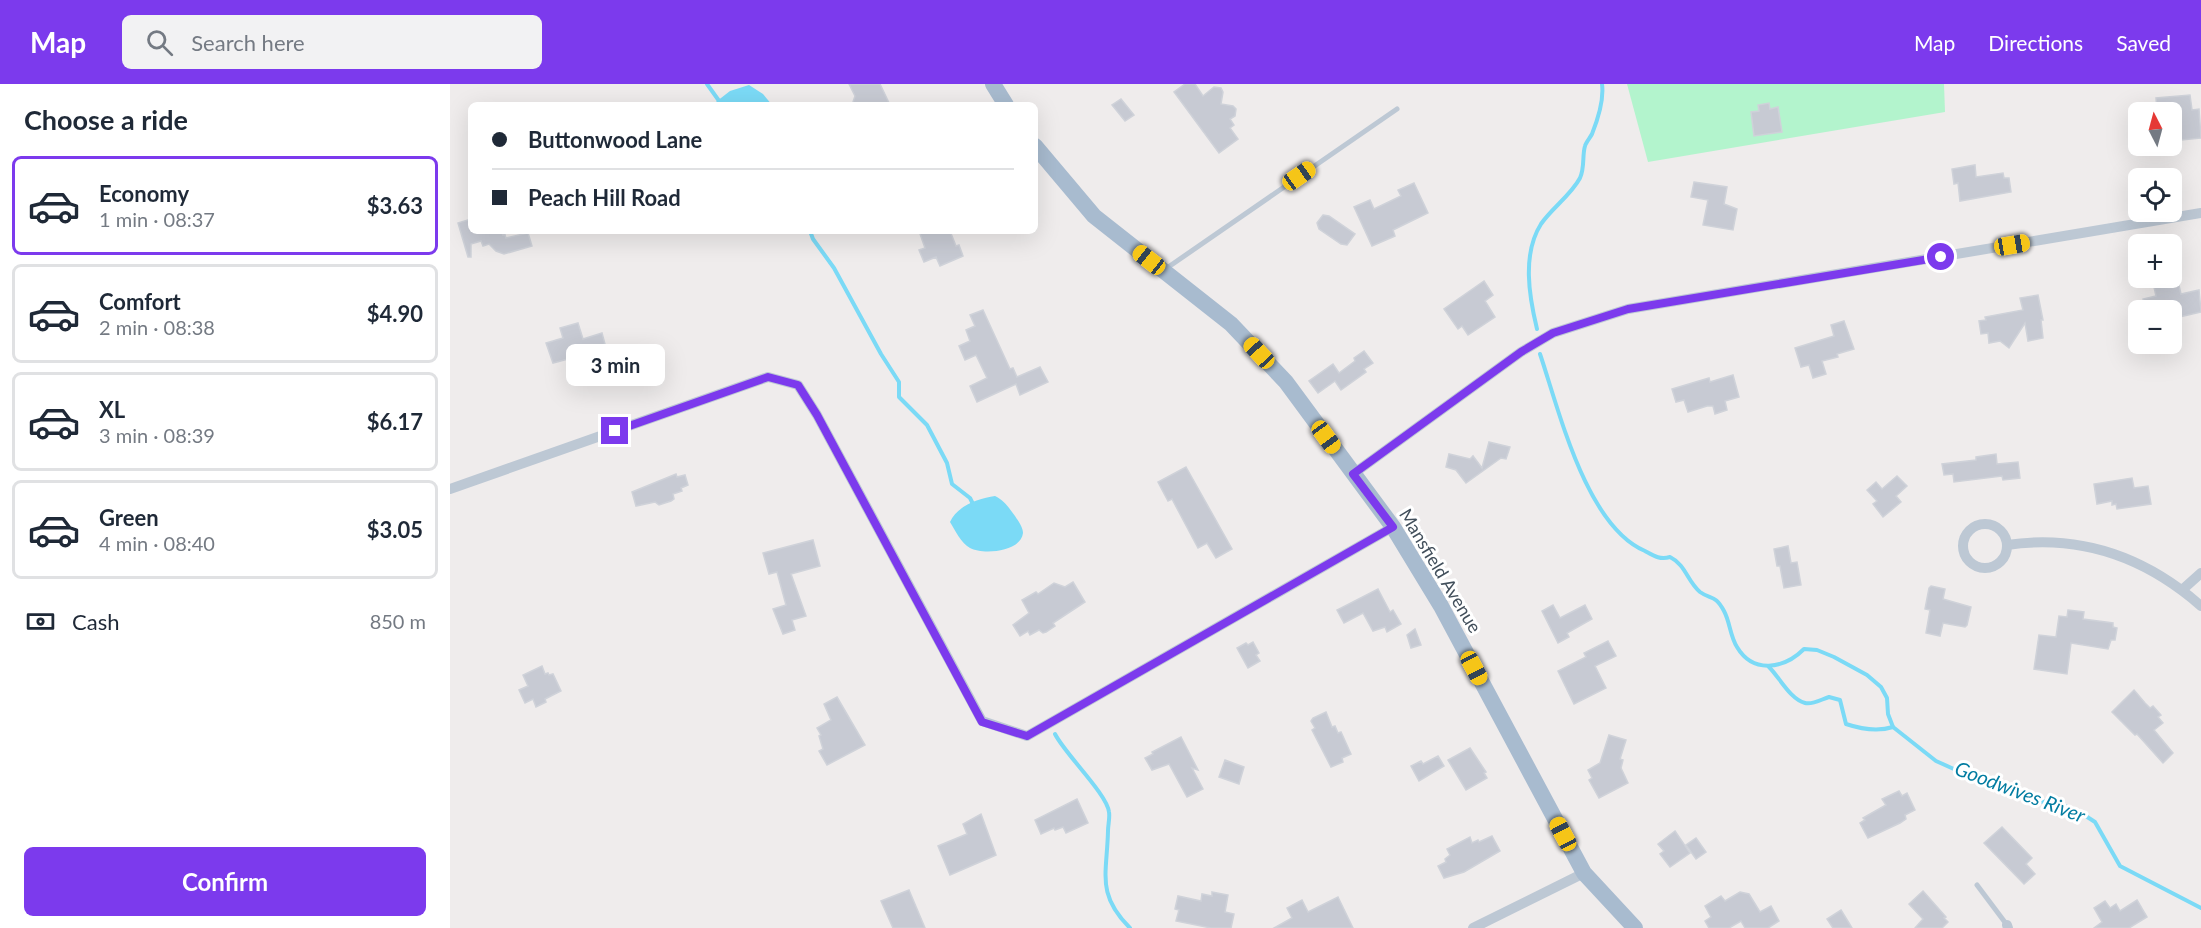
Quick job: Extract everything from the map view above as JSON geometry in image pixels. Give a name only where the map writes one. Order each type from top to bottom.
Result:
[{"type":"main road","points":[[993,84],[1004,102]]},
{"type":"main road","name":"Mansfield Avenue","points":[[1038,150],[1094,216],[1231,324],[1286,382],[1393,527],[1441,606],[1584,873],[1635,928]]},
{"type":"street","points":[[1353,474],[1521,352],[1553,333],[1628,309],[2201,213]]},
{"type":"street","points":[[450,489],[768,377],[798,385],[817,415],[982,722],[1027,736],[1393,527]]},
{"type":"street","points":[[1988,524],[2000,530],[2005,536],[2007,545],[2000,563],[1986,568],[1972,565],[1964,553],[1963,546],[1968,532],[1980,525],[1988,524]]},
{"type":"street","points":[[2007,545],[2032,541],[2082,544],[2129,559],[2151,570],[2182,590],[2201,606]]},
{"type":"street","points":[[2182,590],[2201,573]]},
{"type":"street","points":[[1473,928],[1584,873]]},
{"type":"lane","points":[[1163,271],[1397,109]]},
{"type":"lane","points":[[1977,885],[2008,927]]},
{"type":"green space","points":[[1627,84],[1944,84],[1945,112],[1648,162]]},
{"type":"water","points":[[749,85],[763,94],[770,102],[716,102],[730,91]]},
{"type":"water","points":[[995,496],[1006,505],[1020,524],[1023,533],[1021,539],[1009,548],[1001,550],[983,551],[970,548],[961,540],[950,522],[963,507]]},
{"type":"building","points":[[849,84],[880,84],[889,102],[853,102],[855,96]]},
{"type":"building","points":[[1185,84],[1195,84],[1203,96],[1214,87],[1221,88],[1223,92],[1221,104],[1233,106],[1236,109],[1235,116],[1230,119],[1234,125],[1230,128],[1238,139],[1219,153],[1174,92]]},
{"type":"building","points":[[2190,95],[2192,110],[2199,109],[2201,138],[2182,140],[2182,102],[2156,102],[2156,98]]},
{"type":"building","points":[[1121,99],[1134,115],[1125,121],[1112,105]]},
{"type":"building","points":[[1769,103],[1770,109],[1778,107],[1782,132],[1754,136],[1751,112],[1759,111],[1758,105]]},
{"type":"building","points":[[1975,165],[1976,177],[2003,173],[2004,178],[2009,178],[2011,192],[1960,201],[1958,183],[1954,184],[1952,169]]},
{"type":"building","points":[[1694,182],[1727,187],[1724,204],[1737,209],[1733,230],[1703,225],[1708,200],[1691,197]]},
{"type":"building","points":[[1414,183],[1428,213],[1393,230],[1395,236],[1372,246],[1354,207],[1370,200],[1374,209],[1401,196],[1398,190]]},
{"type":"building","points":[[1323,215],[1329,216],[1355,234],[1347,245],[1341,244],[1319,229],[1317,223]]},
{"type":"building","points":[[468,220],[468,234],[505,234],[502,235],[506,238],[528,234],[532,246],[504,254],[496,251],[489,244],[483,246],[481,241],[471,244],[471,257],[468,257],[458,223]]},
{"type":"building","points":[[920,234],[951,234],[963,256],[940,266],[936,257],[924,262],[919,250],[925,248]]},
{"type":"building","points":[[1484,281],[1493,295],[1485,301],[1495,317],[1468,335],[1462,326],[1458,329],[1444,309]]},
{"type":"building","points":[[2154,288],[2180,288],[2181,294],[2199,290],[2201,312],[2182,316],[2182,300],[2143,299],[2156,296]]},
{"type":"building","points":[[2038,295],[2043,320],[2041,320],[2043,338],[2028,341],[2025,323],[2009,348],[2000,341],[1989,343],[1988,333],[1981,334],[1979,321],[1986,320],[1985,317],[2023,310],[2020,298]]},
{"type":"building","points":[[983,310],[1010,369],[1013,368],[1017,377],[1040,367],[1048,382],[1020,395],[1016,384],[977,402],[970,386],[987,378],[976,355],[965,360],[959,346],[970,341],[966,330],[975,326],[970,315]]},
{"type":"building","points":[[1844,321],[1854,349],[1837,354],[1838,357],[1822,361],[1826,374],[1813,378],[1809,365],[1801,367],[1795,348],[1834,336],[1831,325]]},
{"type":"building","points":[[578,323],[583,339],[602,333],[605,344],[597,347],[598,351],[553,363],[546,343],[563,338],[560,328]]},
{"type":"building","points":[[1364,351],[1373,363],[1364,369],[1366,372],[1341,390],[1335,381],[1318,393],[1309,381],[1333,364],[1339,373]]},
{"type":"building","points":[[1733,375],[1739,397],[1725,401],[1727,410],[1715,414],[1713,406],[1707,406],[1688,412],[1684,400],[1676,402],[1672,389],[1709,378],[1710,382]]},
{"type":"building","points":[[1489,442],[1510,447],[1506,459],[1501,458],[1466,483],[1456,470],[1446,467],[1449,454],[1470,459],[1473,456],[1482,468]]},
{"type":"building","points":[[1996,454],[1997,464],[2018,462],[2020,478],[2003,480],[2002,476],[1954,482],[1953,474],[1944,475],[1942,464],[1976,460],[1976,457]]},
{"type":"building","points":[[1186,467],[1232,549],[1216,558],[1207,543],[1198,548],[1172,499],[1168,501],[1158,482]]},
{"type":"building","points":[[676,474],[677,477],[685,475],[688,485],[681,488],[682,491],[673,494],[674,499],[659,505],[655,502],[636,506],[632,492]]},
{"type":"building","points":[[1897,476],[1907,486],[1896,496],[1901,502],[1883,517],[1873,504],[1877,501],[1867,490],[1876,482],[1882,489]]},
{"type":"building","points":[[2132,478],[2134,488],[2148,486],[2151,504],[2117,509],[2116,504],[2112,505],[2112,501],[2097,504],[2094,484]]},
{"type":"building","points":[[813,540],[820,566],[791,574],[806,616],[792,620],[795,630],[783,634],[773,609],[786,605],[777,572],[769,574],[763,553]]},
{"type":"building","points":[[1788,546],[1791,563],[1797,562],[1801,585],[1784,588],[1774,549]]},
{"type":"building","points":[[1073,582],[1085,602],[1053,623],[1055,626],[1046,632],[1039,630],[1030,635],[1028,631],[1020,636],[1013,625],[1029,613],[1022,600],[1036,592],[1038,594],[1054,583],[1065,587]]},
{"type":"building","points":[[1931,586],[1945,589],[1943,599],[1971,607],[1965,627],[1943,623],[1940,636],[1926,633],[1930,610],[1925,609]]},
{"type":"building","points":[[1378,589],[1390,612],[1393,610],[1401,624],[1387,632],[1385,627],[1373,631],[1363,613],[1344,623],[1337,610]]},
{"type":"building","points":[[1553,605],[1560,618],[1585,605],[1592,619],[1567,633],[1569,637],[1558,643],[1542,611]]},
{"type":"building","points":[[2068,610],[2084,612],[2083,619],[2113,623],[2113,627],[2117,628],[2115,640],[2111,640],[2108,649],[2071,643],[2067,674],[2034,669],[2039,635],[2056,637],[2059,616],[2067,617]]},
{"type":"building","points":[[1415,629],[1421,645],[1411,648],[1407,635]]},
{"type":"building","points":[[1608,641],[1616,656],[1595,666],[1606,688],[1574,704],[1558,671],[1586,657],[1584,653]]},
{"type":"building","points":[[1253,642],[1259,653],[1256,655],[1260,661],[1248,668],[1237,648]]},
{"type":"building","points":[[542,666],[545,674],[553,674],[561,691],[545,699],[546,702],[536,707],[533,699],[525,703],[519,690],[528,686],[523,675]]},
{"type":"building","points":[[2134,690],[2150,708],[2153,706],[2161,715],[2158,717],[2163,723],[2154,730],[2173,753],[2163,763],[2137,734],[2135,735],[2112,712]]},
{"type":"building","points":[[837,697],[865,745],[827,765],[819,751],[823,749],[819,736],[821,735],[817,728],[831,720],[824,704]]},
{"type":"building","points":[[1326,712],[1332,727],[1335,726],[1338,733],[1341,732],[1351,754],[1342,758],[1343,762],[1331,767],[1312,730],[1315,728],[1311,721]]},
{"type":"building","points":[[1609,735],[1626,740],[1620,759],[1623,760],[1621,768],[1628,783],[1599,798],[1589,780],[1592,778],[1588,770],[1600,763]]},
{"type":"building","points":[[1181,737],[1198,770],[1192,768],[1203,789],[1187,797],[1169,764],[1152,770],[1145,758]]},
{"type":"building","points":[[1470,748],[1486,772],[1484,773],[1487,778],[1466,790],[1448,760]]},
{"type":"building","points":[[1438,756],[1444,766],[1419,781],[1411,766],[1421,761],[1423,764]]},
{"type":"building","points":[[1225,760],[1244,767],[1239,784],[1219,777]]},
{"type":"building","points":[[1899,791],[1902,796],[1907,793],[1915,810],[1905,815],[1906,819],[1900,823],[1868,838],[1860,823],[1865,820],[1863,818],[1886,805],[1882,799]]},
{"type":"building","points":[[1077,799],[1088,823],[1066,833],[1063,827],[1041,834],[1035,820]]},
{"type":"building","points":[[981,814],[996,855],[950,875],[938,846],[967,834],[963,824]]},
{"type":"building","points":[[2002,827],[2032,858],[2026,864],[2035,874],[2024,884],[1984,843]]},
{"type":"building","points":[[1675,831],[1690,853],[1670,867],[1660,854],[1664,851],[1658,844]]},
{"type":"building","points":[[1492,836],[1500,851],[1464,872],[1444,878],[1438,866],[1446,862],[1445,859],[1450,855],[1447,849],[1470,837],[1472,843]]},
{"type":"building","points":[[1696,838],[1706,852],[1696,859],[1686,845]]},
{"type":"building","points":[[909,890],[925,928],[893,928],[881,901]]},
{"type":"building","points":[[1923,891],[1946,917],[1944,918],[1948,922],[1942,928],[1915,928],[1923,919],[1909,904]]},
{"type":"building","points":[[1212,892],[1228,895],[1225,912],[1234,914],[1231,928],[1211,928],[1176,921],[1179,910],[1175,909],[1178,896],[1201,901],[1202,894],[1212,896]]},
{"type":"building","points":[[1740,892],[1749,894],[1760,912],[1771,906],[1779,921],[1768,928],[1745,928],[1741,921],[1729,928],[1709,928],[1705,921],[1711,917],[1705,906],[1721,896],[1725,901]]},
{"type":"building","points":[[1338,897],[1353,928],[1274,928],[1292,918],[1287,908],[1302,900],[1308,912]]},
{"type":"building","points":[[2137,900],[2147,917],[2129,928],[2094,928],[2102,922],[2094,908],[2105,901],[2110,908],[2116,904],[2120,911]]},
{"type":"building","points":[[1841,910],[1852,928],[1833,928],[1827,919]]},
{"type":"waterway","points":[[707,84],[720,102]]},
{"type":"waterway","name":"Goodwives River","points":[[1537,329],[1530,289],[1531,248],[1541,224],[1580,178],[1585,146],[1592,134],[1600,109],[1602,84]]},
{"type":"waterway","points":[[811,234],[834,268],[899,382],[899,397],[927,425],[947,463],[952,484],[970,498],[974,506]]},
{"type":"waterway","name":"Goodwives River","points":[[1540,354],[1578,464],[1606,518],[1624,538],[1645,551],[1657,557],[1670,557],[1675,560],[1700,592],[1718,602],[1726,615],[1737,647],[1751,662],[1769,666],[1787,661],[1804,649],[1817,650],[1867,675],[1881,687],[1887,698],[1888,714],[1893,727],[1936,761],[1984,779],[2000,781],[2021,797],[2038,802],[2052,801],[2078,811],[2095,822],[2120,866],[2201,908]]},
{"type":"waterway","points":[[1769,667],[1790,693],[1800,701],[1811,703],[1829,697],[1840,700],[1846,724],[1869,729],[1893,727]]},
{"type":"waterway","points":[[1055,734],[1107,804],[1109,814],[1106,872],[1108,894],[1119,916],[1130,928]]},
{"type":"route","points":[[615,431],[768,377],[798,385],[817,415],[982,722],[1027,736],[1393,527],[1353,474],[1521,352],[1553,333],[1628,309],[1941,257]]}]
